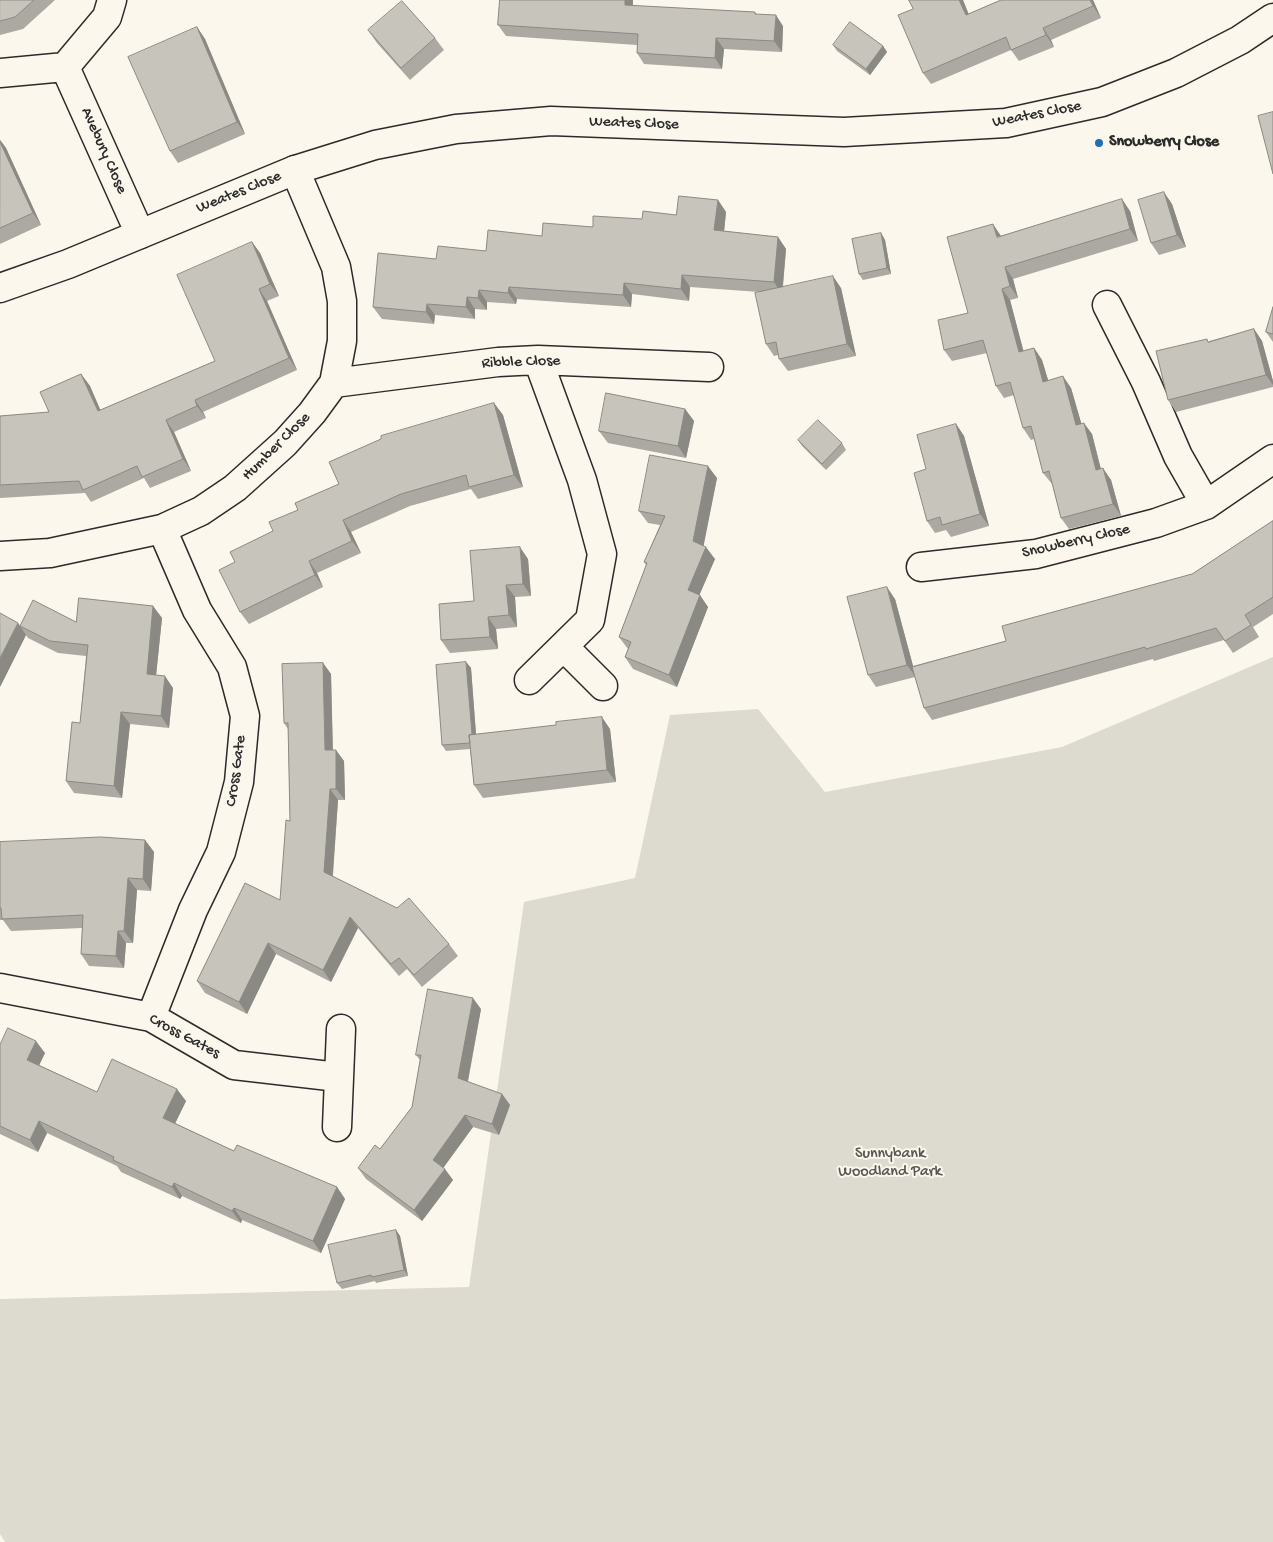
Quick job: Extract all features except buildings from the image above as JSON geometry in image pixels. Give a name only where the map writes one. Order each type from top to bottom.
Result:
[{"type":"street","points":[[0,73],[65,67],[107,17],[112,0]]},
{"type":"street","name":"Weates Close","points":[[0,288],[68,264],[294,170],[375,145],[456,129],[551,121],[844,132],[1006,123],[1102,102],[1176,73],[1240,40],[1273,18]]},
{"type":"street","name":"Avebury Close","points":[[65,67],[140,234]]},
{"type":"street","name":"Humber Close","points":[[0,556],[50,553],[162,529],[201,511],[235,488],[285,443],[312,413],[334,383],[342,342],[342,301],[336,267],[294,170]]},
{"type":"street","points":[[1107,305],[1146,382],[1178,456],[1206,505]]},
{"type":"street","points":[[529,680],[590,620],[602,554],[582,480],[538,360]]},
{"type":"street","name":"Ribble Close","points":[[334,383],[498,362],[538,360],[709,367]]},
{"type":"street","name":"Snowberry Close","points":[[921,567],[1036,554],[1156,522],[1206,505],[1273,459]]},
{"type":"street","name":"Cross Gate","points":[[151,1017],[193,910],[222,852],[239,782],[245,716],[232,667],[198,610],[162,529]]},
{"type":"street","points":[[564,647],[603,686]]},
{"type":"street","name":"Cross Gates","points":[[0,988],[151,1017],[234,1065],[338,1077]]},
{"type":"street","points":[[338,1127],[338,1077],[341,1029]]},
{"type":"green space","name":"Sunnybank Woodland Park","points":[[1273,657],[1273,1542],[5,1542],[0,1534],[0,1299],[469,1287],[524,902],[635,878],[670,715],[758,709],[825,792],[1062,747]]},
{"type":"place","name":"Snowberry Close","points":[[1099,143]]}]
